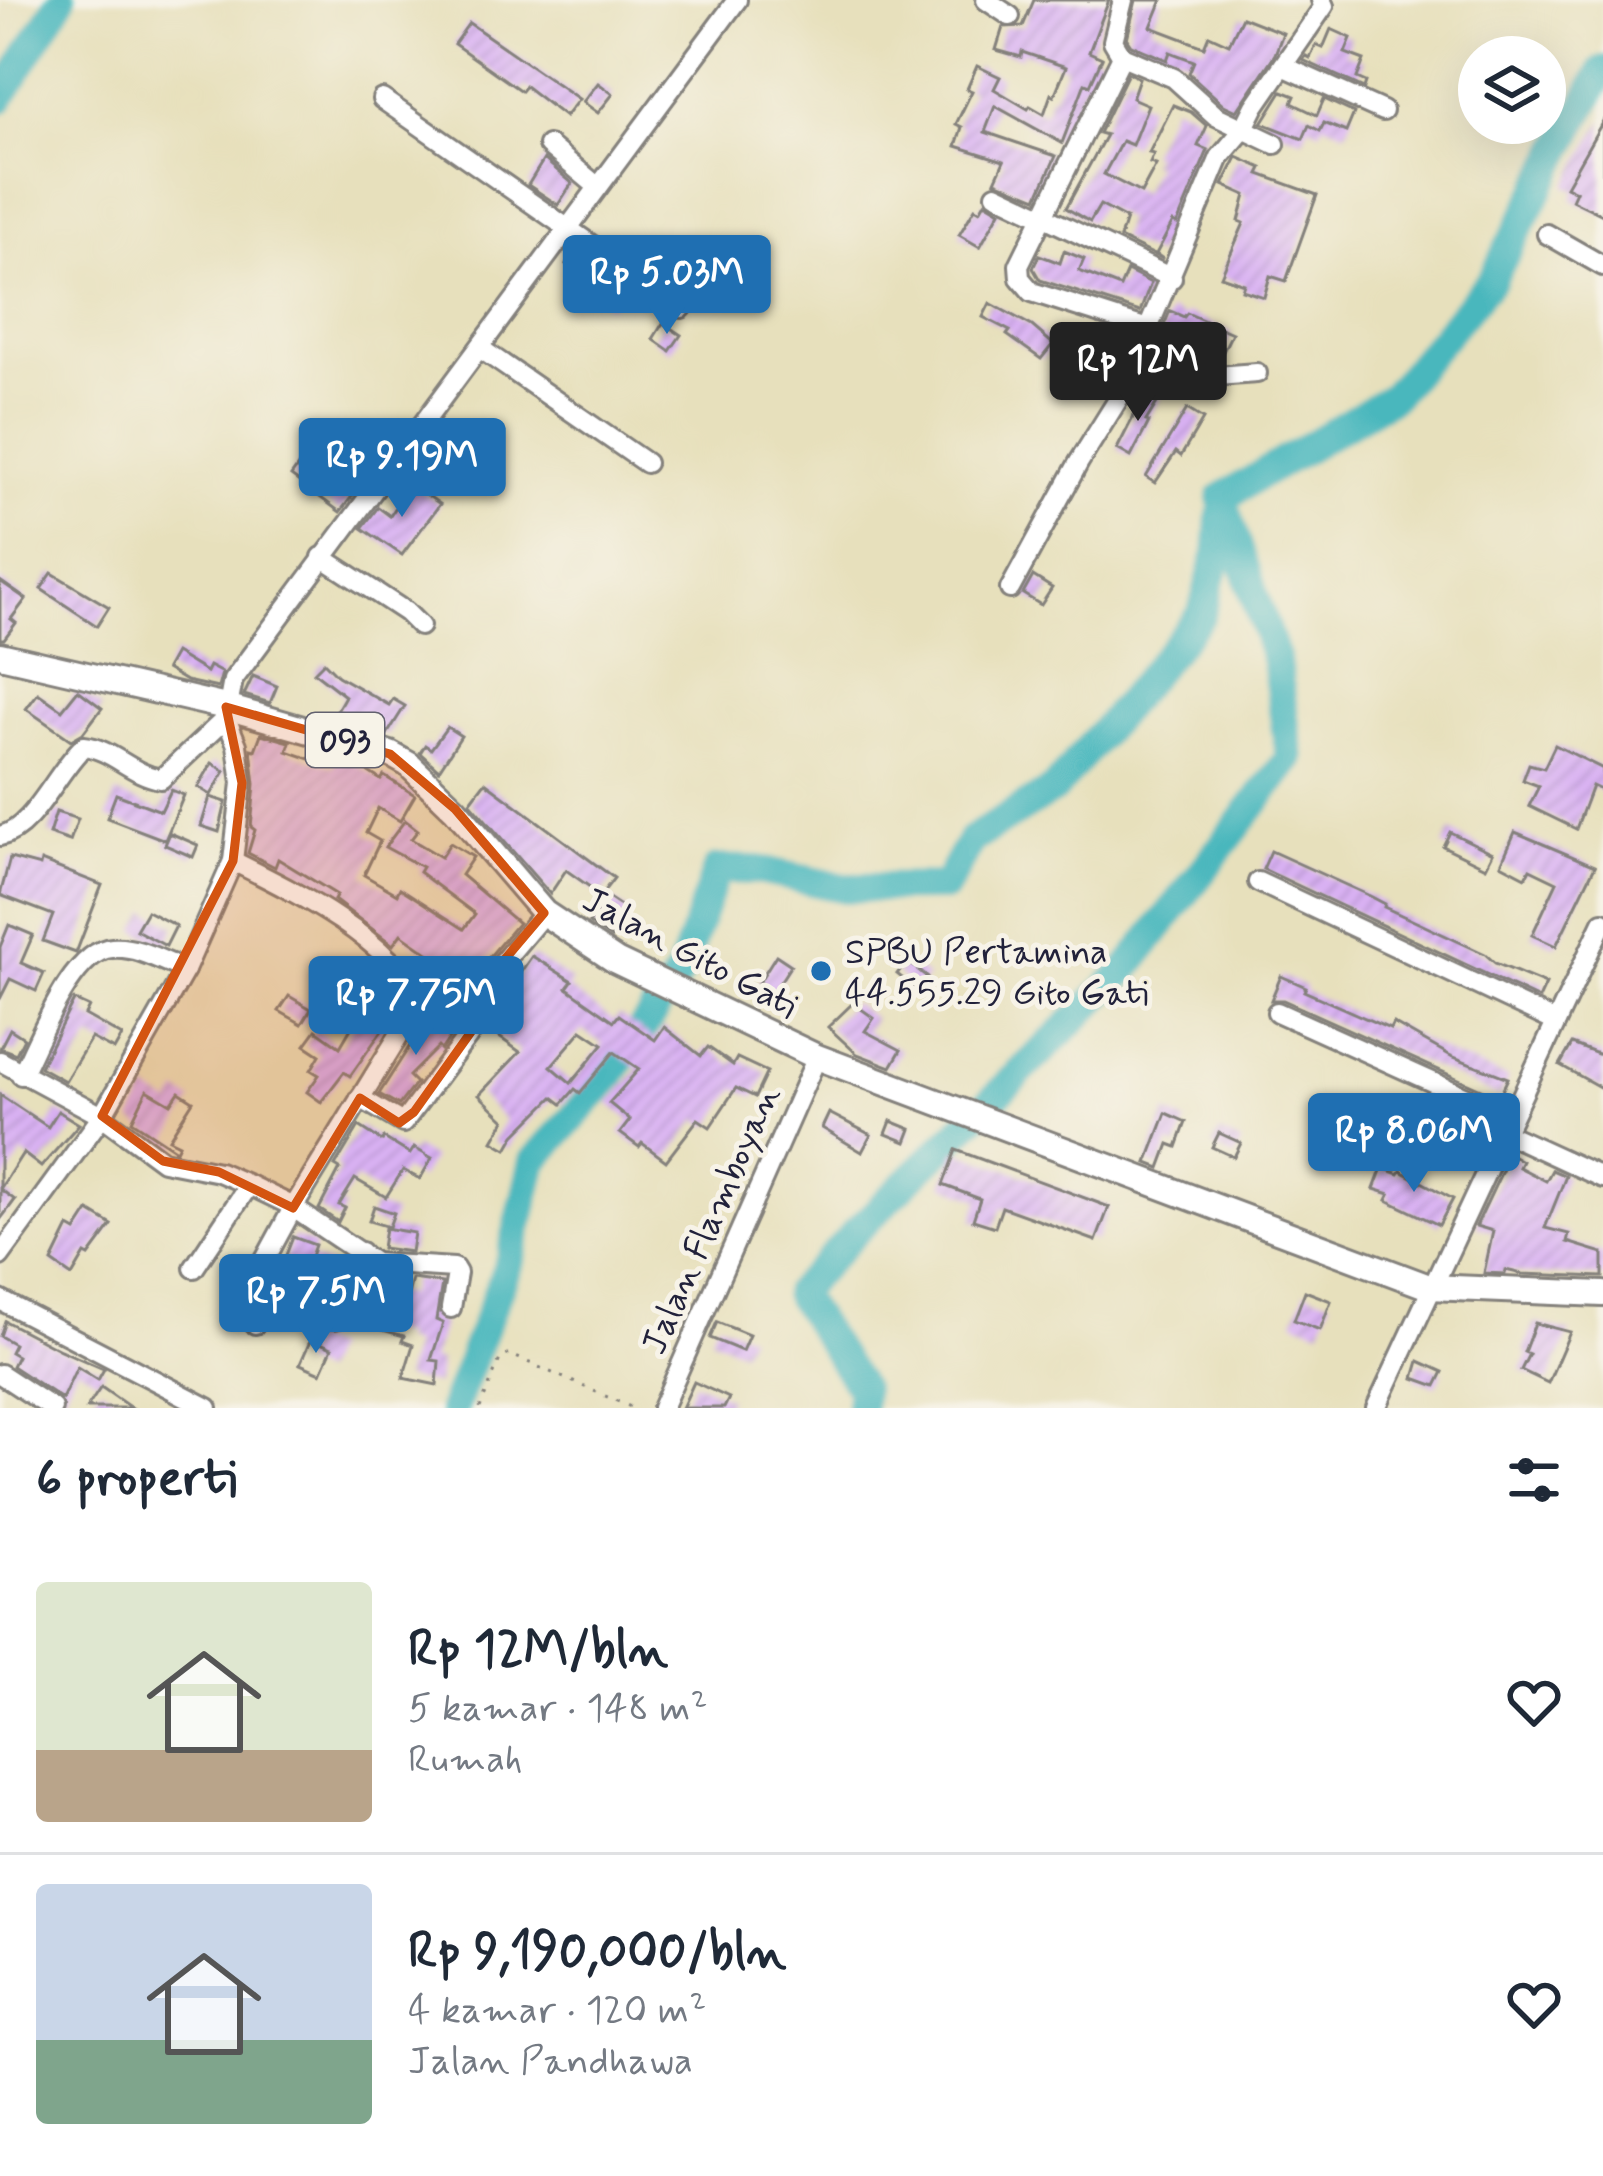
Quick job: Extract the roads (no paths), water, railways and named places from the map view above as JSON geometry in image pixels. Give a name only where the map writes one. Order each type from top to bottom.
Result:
[{"type":"main road","name":"Jalan Gito Gati","points":[[0,655],[372,747],[408,764],[455,808],[544,913],[616,961],[818,1057],[1429,1287],[1603,1294]]},
{"type":"street","points":[[0,1256],[102,1116],[184,970],[233,861],[242,783],[226,713],[233,680],[737,0]]},
{"type":"street","points":[[986,0],[1010,16]]},
{"type":"street","points":[[1123,0],[1113,41],[1122,56],[1174,78],[1216,116],[1275,144]]},
{"type":"street","points":[[1010,589],[1119,398],[1220,157],[1317,19],[1322,0]]},
{"type":"street","points":[[1122,56],[1019,265],[1024,286],[1148,329]]},
{"type":"street","points":[[1283,66],[1383,111]]},
{"type":"street","points":[[382,99],[682,308]]},
{"type":"street","points":[[548,145],[598,187]]},
{"type":"street","points":[[996,194],[1172,278]]},
{"type":"street","points":[[1547,234],[1603,266]]},
{"type":"street","points":[[1139,348],[1202,376],[1257,373]]},
{"type":"street","points":[[481,349],[646,463]]},
{"type":"street","points":[[322,556],[420,626]]},
{"type":"street","points":[[0,836],[23,827],[47,789],[84,746],[96,747],[132,770],[161,779],[226,713]]},
{"type":"street","points":[[233,861],[368,941],[409,980],[420,1001]]},
{"type":"street","points":[[1258,882],[1556,1022]]},
{"type":"street","points":[[455,1010],[465,1007],[544,913]]},
{"type":"street","points":[[1376,1408],[1603,922]]},
{"type":"street","points":[[21,1075],[76,968],[95,951],[136,950],[184,970]]},
{"type":"street","points":[[255,1324],[249,1288],[293,1208],[360,1098],[420,1001],[430,997],[470,1024],[471,1032],[404,1123],[360,1098]]},
{"type":"street","points":[[1277,1012],[1603,1178]]},
{"type":"street","name":"Jalan Flamboyan","points":[[662,1408],[818,1057]]},
{"type":"street","points":[[0,1061],[102,1116],[170,1164],[214,1171],[249,1185],[387,1266],[454,1268],[452,1308]]},
{"type":"street","points":[[194,1268],[249,1185]]},
{"type":"street","points":[[314,1316],[346,1316],[361,1252]]},
{"type":"street","points":[[0,1300],[208,1408]]},
{"type":"street","points":[[0,1374],[52,1408]]},
{"type":"waterway","points":[[0,99],[61,0]]},
{"type":"waterway","points":[[860,1408],[861,1389],[797,1293],[1126,970],[1290,758],[1276,661],[1222,498],[1393,396],[1492,279],[1603,70]]},
{"type":"waterway","points":[[453,1408],[511,1257],[534,1161],[609,1078],[681,971],[717,869],[758,870],[845,888],[945,887],[971,840],[1054,789],[1201,615],[1218,553],[1221,516]]},
{"type":"place","name":"SPBU Pertamina 44.555.29 Gito Gati","points":[[821,971]]}]
